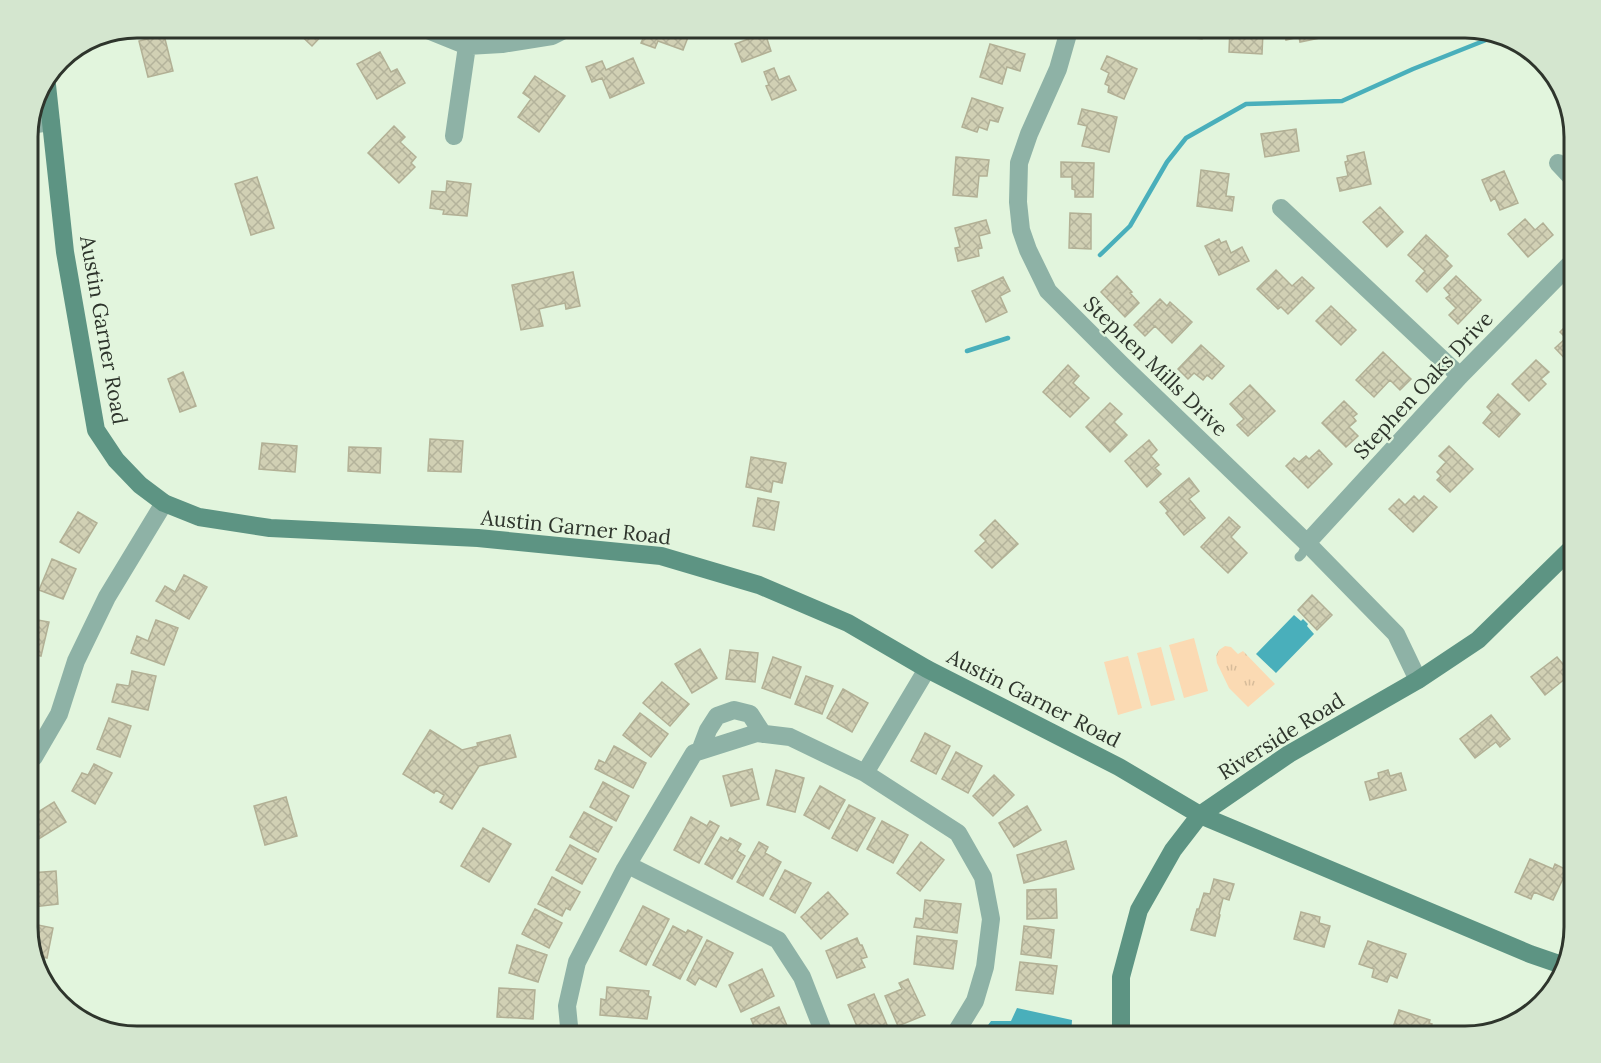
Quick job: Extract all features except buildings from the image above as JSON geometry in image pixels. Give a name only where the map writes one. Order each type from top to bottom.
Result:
[{"type":"street","points":[[447,38],[467,46],[502,44],[540,38]]},
{"type":"street","name":"Stephen Mills Drive","points":[[1067,38],[1058,69],[1029,134],[1019,163],[1018,202],[1021,230],[1048,291],[1303,550],[1396,634],[1418,680]]},
{"type":"street","points":[[454,136],[467,46]]},
{"type":"street","name":"Austin Garner Road","points":[[48,93],[65,252],[96,430],[116,460],[140,485],[164,503],[199,517],[270,528],[478,538],[661,556],[759,585],[848,623],[927,669],[1119,767],[1200,815],[1556,963]]},
{"type":"street","points":[[39,124],[51,122]]},
{"type":"street","points":[[1558,163],[1564,169]]},
{"type":"street","points":[[1281,208],[1460,376]]},
{"type":"street","name":"Stephen Oaks Drive","points":[[1303,550],[1460,376],[1564,270]]},
{"type":"street","points":[[38,750],[59,714],[76,661],[107,597],[164,503]]},
{"type":"street","name":"Riverside Road","points":[[1121,1026],[1121,977],[1139,910],[1173,849],[1200,815],[1289,754],[1418,680],[1478,640],[1564,556]]},
{"type":"street","points":[[865,773],[927,669]]},
{"type":"street","points":[[700,751],[708,730],[717,716],[734,710],[750,714],[763,734]]},
{"type":"street","points":[[569,1026],[567,1006],[577,962],[628,866],[694,753],[763,734],[790,737],[865,773],[958,833],[983,877],[991,919],[985,967],[975,1001],[960,1026]]},
{"type":"street","points":[[628,866],[778,940],[802,977],[821,1026]]},
{"type":"green space","points":[[1194,638],[1208,691],[1184,698],[1169,645]]},
{"type":"green space","points":[[1225,646],[1231,647],[1238,654],[1243,651],[1275,684],[1248,707],[1229,688],[1217,663],[1216,656]]},
{"type":"green space","points":[[1161,647],[1175,700],[1151,706],[1137,653]]},
{"type":"green space","points":[[1128,656],[1142,708],[1118,715],[1104,662]]},
{"type":"water","points":[[1294,615],[1301,621],[1303,619],[1314,634],[1276,673],[1256,654]]},
{"type":"water","points":[[1017,1008],[1072,1020],[1072,1026],[987,1026],[991,1021],[1011,1021]]},
{"type":"waterway","points":[[1100,255],[1130,226],[1167,162],[1186,138],[1246,104],[1342,101],[1486,40]]},
{"type":"waterway","points":[[967,351],[1008,338]]}]
